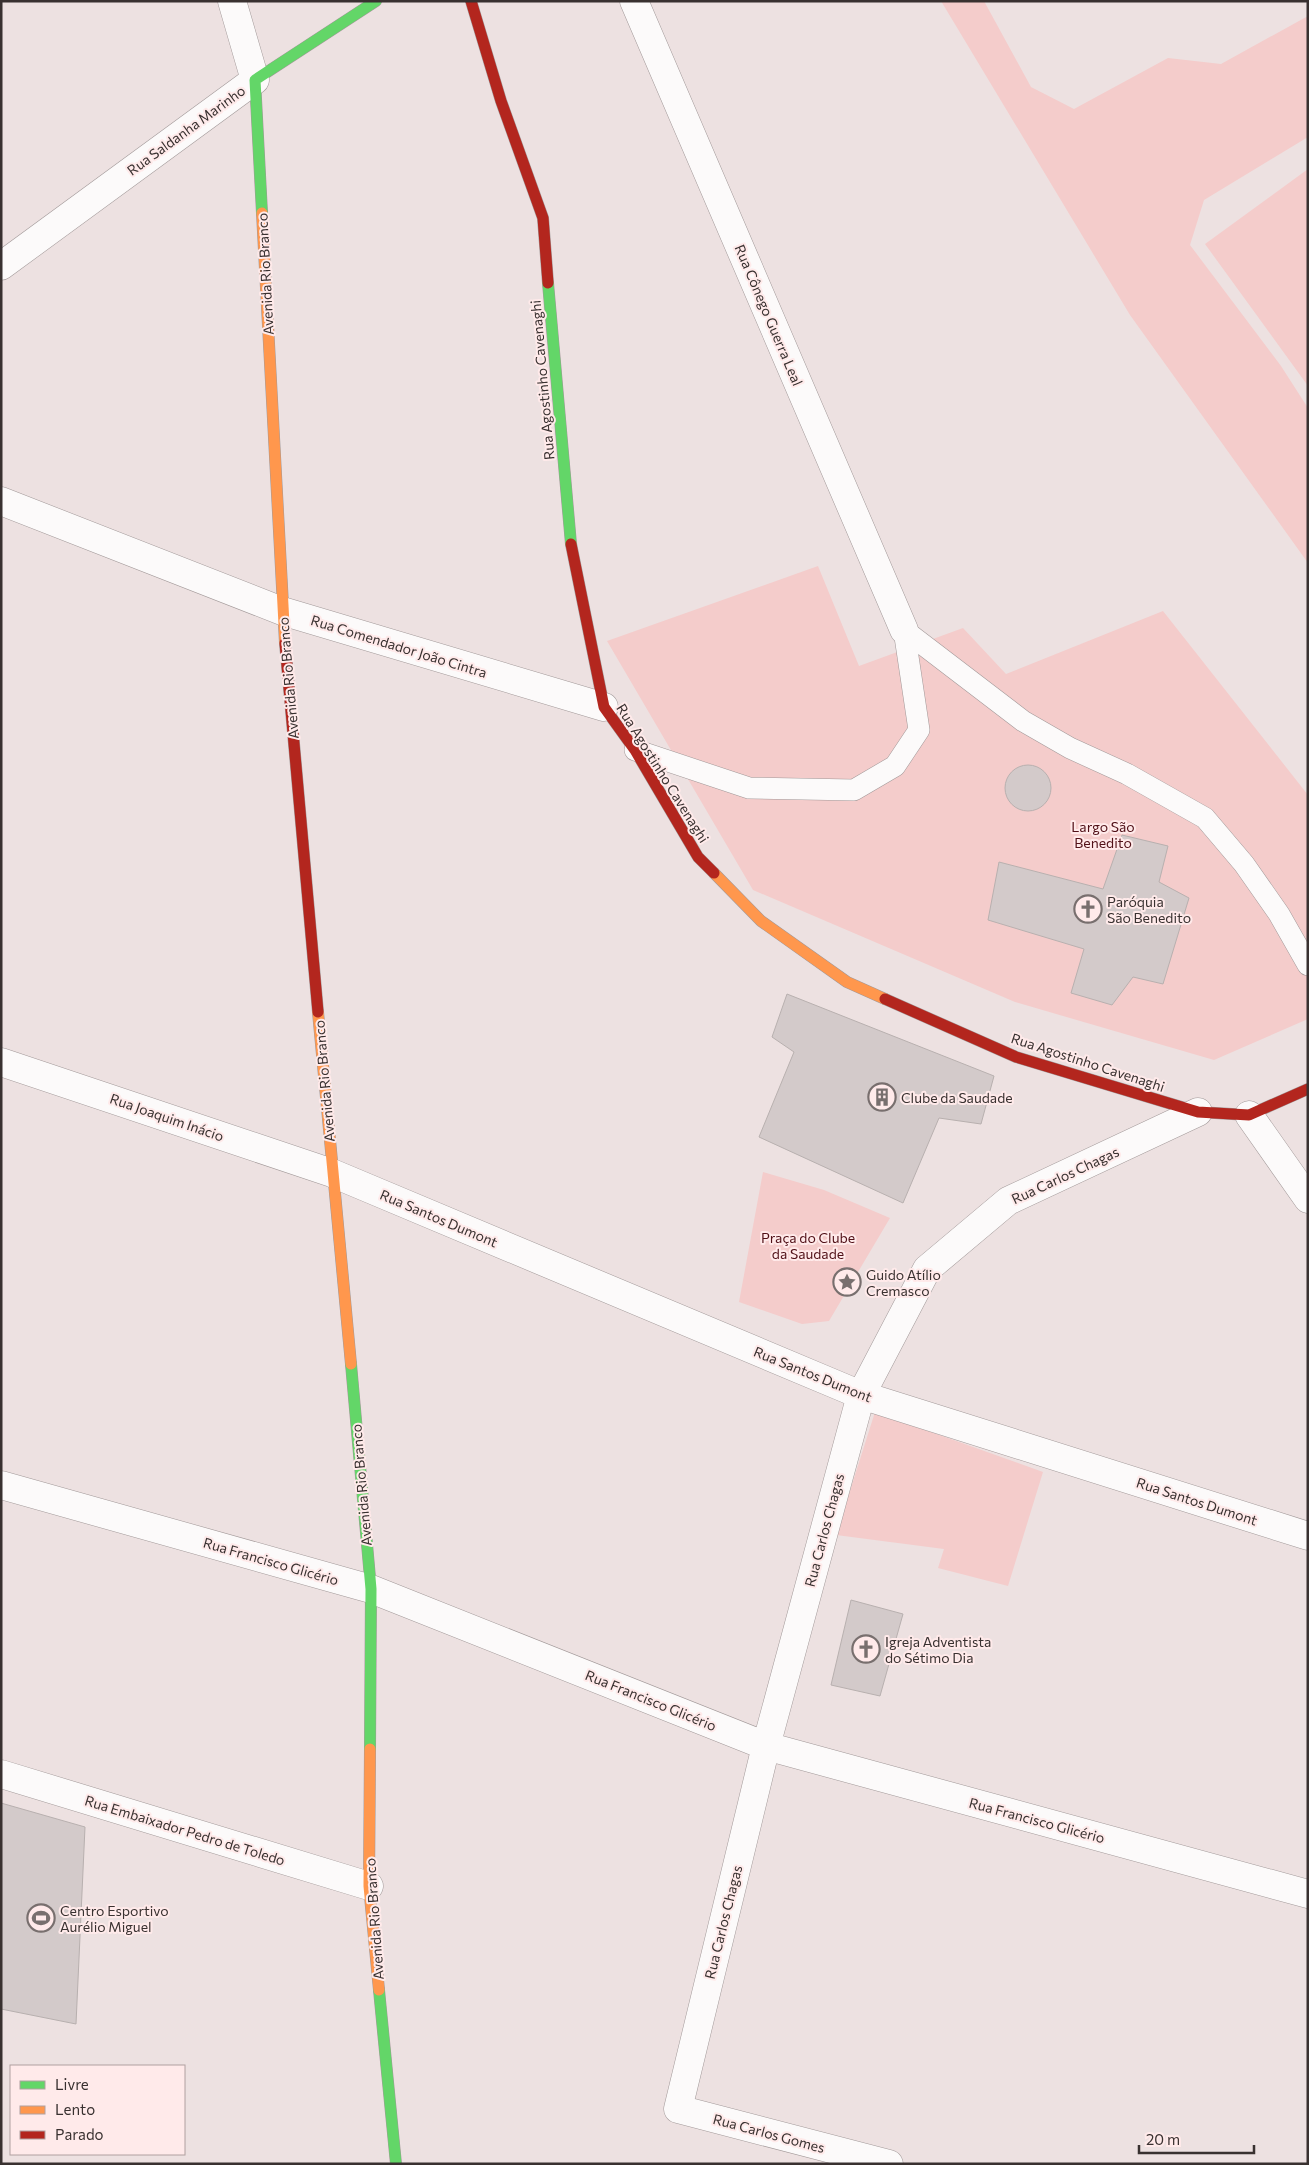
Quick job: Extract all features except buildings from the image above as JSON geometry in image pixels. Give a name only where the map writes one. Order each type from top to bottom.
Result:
[{"type":"main road","name":"Rua Saldanha Marinho","points":[[255,80],[376,1]]},
{"type":"main road","name":"Rua Agostinho Cavenaghi","points":[[471,1],[501,101],[543,218],[569,532],[604,707],[634,750],[698,857],[761,921],[847,982],[1016,1057],[1198,1112],[1248,1114]]},
{"type":"main road","name":"Avenida Rio Branco","points":[[255,80],[282,611],[371,1589],[369,1886],[396,2164]]},
{"type":"main road","points":[[1248,1114],[1308,1089]]},
{"type":"street","name":"Avenida Rio Branco","points":[[232,1],[255,80]]},
{"type":"street","name":"Rua Cônego Guerra Leal","points":[[634,1],[904,630]]},
{"type":"street","name":"Rua Saldanha Marinho","points":[[1,266],[255,80]]},
{"type":"street","name":"Rua Comendador João Cintra","points":[[1,501],[282,611],[604,707]]},
{"type":"street","name":"Rua Joaquim Inácio","points":[[1,1062],[332,1173]]},
{"type":"street","name":"Rua Carlos Chagas","points":[[678,2109],[766,1746],[861,1394],[927,1269],[941,1257],[1008,1201],[1198,1112]]},
{"type":"street","points":[[1248,1114],[1308,1199]]},
{"type":"street","name":"Rua Santos Dumont","points":[[332,1173],[861,1394],[1308,1536]]},
{"type":"street","name":"Rua Francisco Glicério","points":[[1,1485],[371,1589],[766,1746],[1308,1894]]},
{"type":"street","name":"Rua Embaixador Pedro de Toledo","points":[[1,1774],[369,1886]]},
{"type":"street","name":"Rua Carlos Gomes","points":[[678,2109],[889,2164]]},
{"type":"lane","points":[[634,750],[749,788],[854,790],[895,766],[919,730],[904,630]]},
{"type":"lane","points":[[904,630],[1022,721],[1070,748],[1127,774],[1205,818],[1244,864],[1279,914],[1308,965]]},
{"type":"green space","points":[[941,1],[984,1],[1031,87],[1074,109],[1168,58],[1221,64],[1308,16],[1308,137],[1204,200],[1190,245],[1281,366],[1308,408],[1308,563],[1130,315]]},
{"type":"green space","points":[[1308,169],[1308,386],[1205,244]]},
{"type":"green space","name":"Largo São Benedito","points":[[818,566],[859,666],[963,628],[1006,674],[1163,611],[1308,795],[1308,1019],[1214,1060],[1015,1002],[753,890],[607,641]]},
{"type":"green space","name":"Praça do Clube da Saudade","points":[[763,1172],[824,1190],[890,1218],[829,1321],[802,1324],[739,1302]]},
{"type":"green space","points":[[875,1412],[1043,1472],[1008,1586],[938,1568],[944,1549],[836,1535]]},
{"type":"traffic: fast","points":[[262,213],[255,80],[376,1]]},
{"type":"traffic: fast","points":[[548,283],[571,544]]},
{"type":"traffic: fast","points":[[351,1364],[371,1589],[370,1749]]},
{"type":"traffic: fast","points":[[379,1990],[396,2164]]},
{"type":"traffic: slow","points":[[262,213],[285,643]]},
{"type":"traffic: slow","points":[[714,873],[761,921],[847,982],[885,999]]},
{"type":"traffic: slow","points":[[318,1012],[351,1364]]},
{"type":"traffic: slow","points":[[370,1749],[369,1886],[379,1990]]},
{"type":"traffic: jam","points":[[471,1],[501,101],[543,218],[548,283]]},
{"type":"traffic: jam","points":[[571,544],[604,707],[635,750],[698,857],[714,873]]},
{"type":"traffic: jam","points":[[285,643],[318,1012]]},
{"type":"traffic: jam","points":[[885,999],[1016,1057],[1198,1112],[1249,1115],[1308,1089]]},
{"type":"place","name":"Paróquia São Benedito","points":[[1088,909]]},
{"type":"place","name":"Clube da Saudade","points":[[882,1097]]},
{"type":"place","name":"Guido Atílio Cremasco","points":[[847,1282]]},
{"type":"place","name":"Igreja Adventista do Sétimo Dia","points":[[866,1649]]},
{"type":"place","name":"Centro Esportivo Aurélio Miguel","points":[[41,1918]]}]
